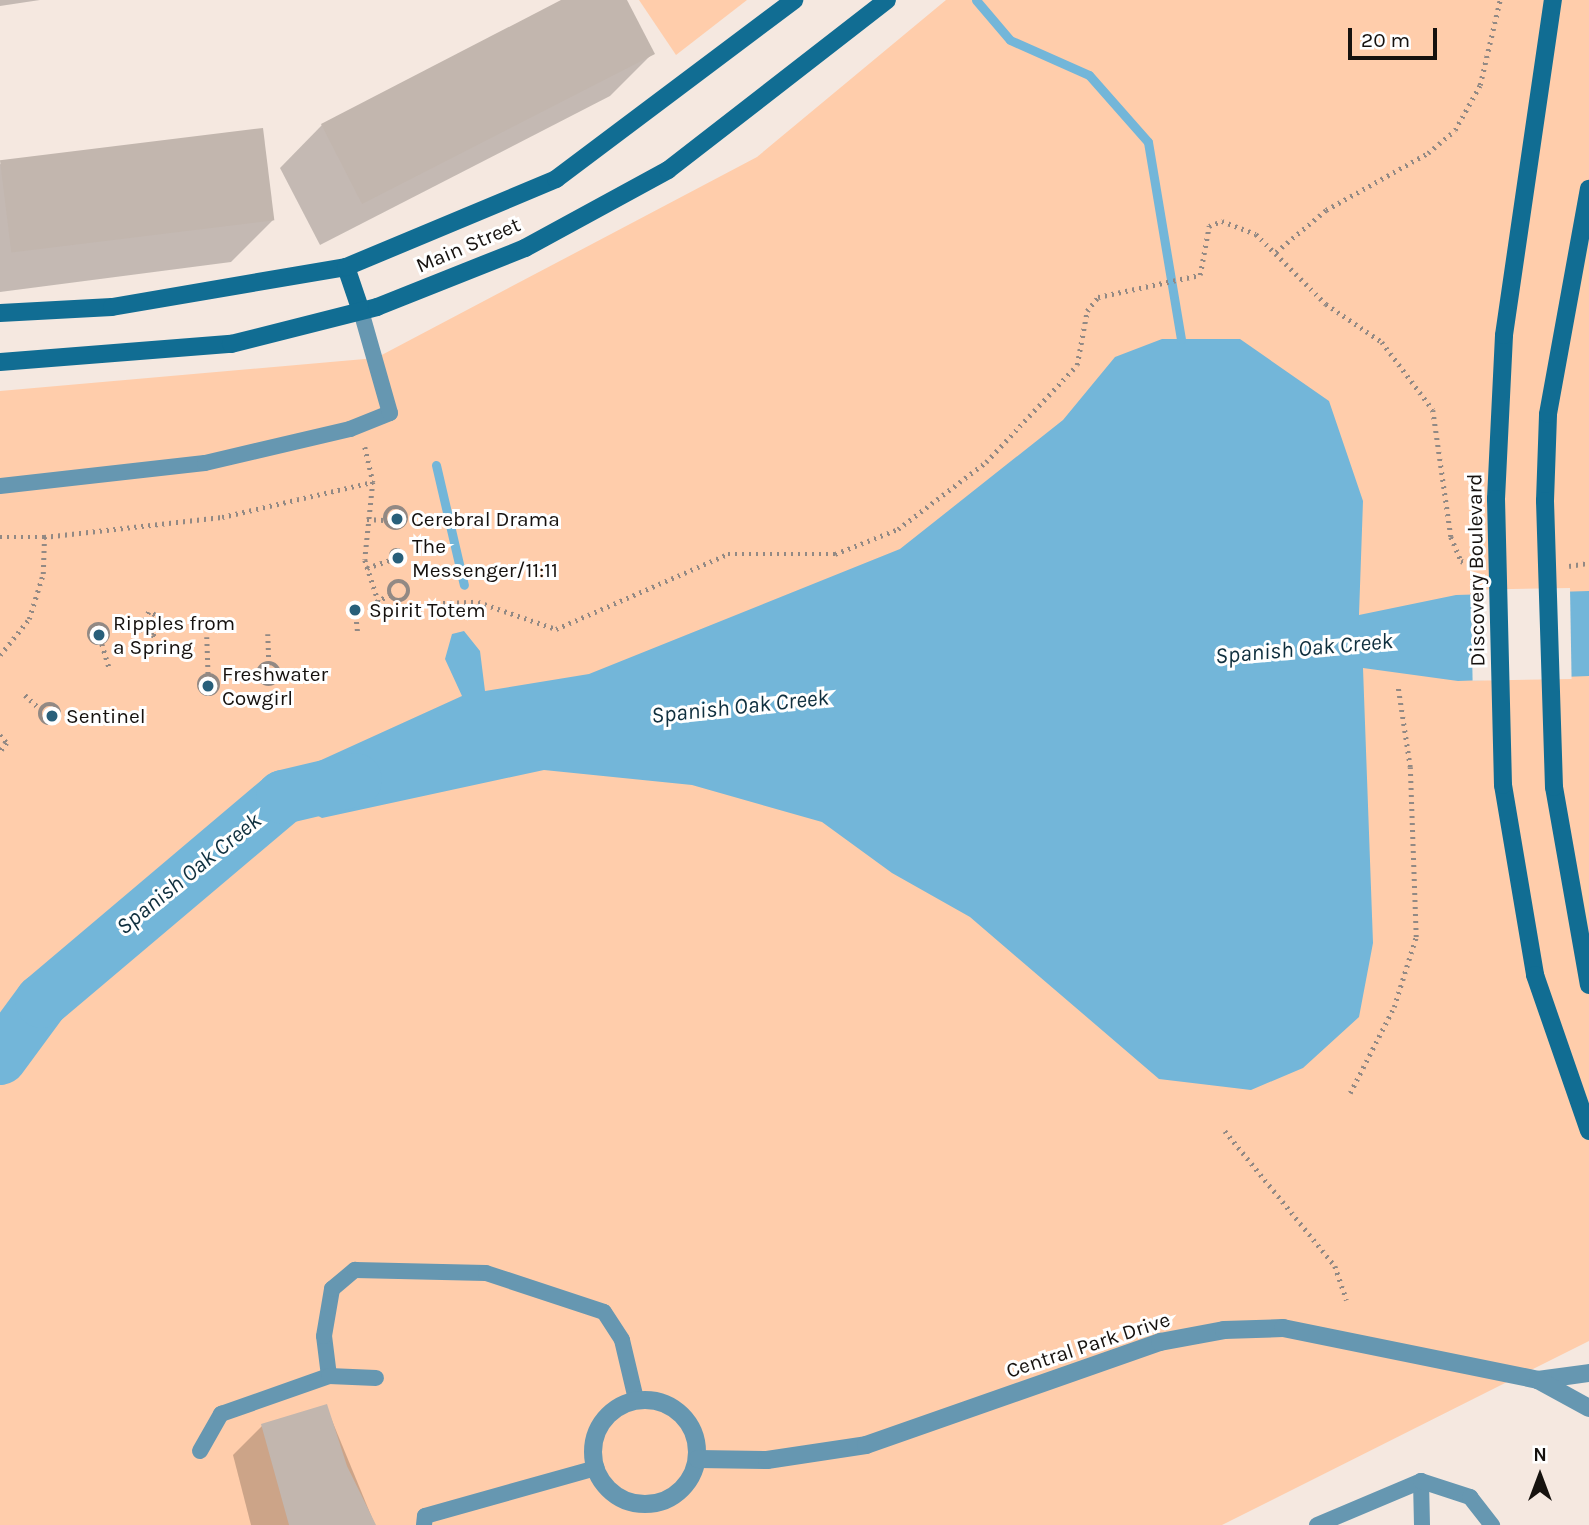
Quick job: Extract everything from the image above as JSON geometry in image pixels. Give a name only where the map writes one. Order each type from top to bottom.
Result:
[{"type":"street","name":"Main Street","points":[[0,313],[113,307],[346,267],[556,179],[794,0]]},
{"type":"street","name":"Main Street","points":[[0,362],[231,344],[361,311],[525,247],[668,170],[865,7],[887,0]]},
{"type":"street","name":"Discovery Boulevard","points":[[1553,0],[1504,335],[1496,499],[1503,785],[1535,975],[1589,1131]]},
{"type":"street","points":[[1589,189],[1555,359],[1545,501],[1554,787],[1589,985]]},
{"type":"street","points":[[346,267],[361,311]]},
{"type":"street","name":"Central Park Drive","points":[[698,1459],[767,1460],[866,1445],[1160,1342],[1224,1330],[1283,1328],[1538,1380],[1589,1408]]},
{"type":"street","name":"Central Park Drive","points":[[1538,1380],[1589,1373]]},
{"type":"street","points":[[636,1399],[669,1404],[692,1427],[698,1459],[683,1489],[653,1504],[621,1499],[596,1468],[592,1443],[607,1414],[636,1399]]},
{"type":"lane","points":[[0,486],[205,463],[360,425],[390,413],[361,311]]},
{"type":"lane","points":[[329,1376],[324,1336],[332,1289],[355,1269],[486,1273],[604,1312],[622,1340],[636,1399]]},
{"type":"lane","points":[[200,1451],[221,1414],[329,1376],[376,1378]]},
{"type":"lane","points":[[424,1525],[425,1516],[596,1468]]},
{"type":"lane","points":[[1317,1525],[1421,1481],[1470,1497],[1492,1525]]},
{"type":"lane","points":[[1421,1481],[1422,1525]]},
{"type":"path","points":[[1276,252],[1326,210],[1428,153],[1455,130],[1480,85],[1500,0]]},
{"type":"path","points":[[443,603],[478,602],[556,629],[728,554],[835,554],[898,528],[986,462],[1077,365],[1087,311],[1098,297],[1193,278],[1205,265],[1209,226],[1222,221],[1256,234],[1326,304],[1382,342],[1433,410],[1451,537],[1461,561],[1480,567]]},
{"type":"path","points":[[360,425],[373,482],[367,519],[367,568],[376,602],[386,625]]},
{"type":"path","points":[[0,537],[44,537],[222,517],[373,482]]},
{"type":"path","points":[[367,519],[384,520],[396,530],[407,515],[396,507],[384,520]]},
{"type":"path","points":[[0,655],[29,619],[44,537]]},
{"type":"path","points":[[367,568],[393,559]]},
{"type":"path","points":[[1562,566],[1589,563]]},
{"type":"path","points":[[376,602],[389,595],[398,580],[409,586],[407,599],[389,595]]},
{"type":"path","points":[[153,635],[161,618],[149,612],[141,629],[153,635],[159,651]]},
{"type":"path","points":[[356,615],[358,635]]},
{"type":"path","points":[[102,644],[109,634],[95,624],[88,634],[102,644],[108,667]]},
{"type":"path","points":[[268,634],[269,663],[280,674],[272,685],[257,674],[269,663]]},
{"type":"path","points":[[207,637],[208,675],[199,685],[212,694],[219,685],[208,675]]},
{"type":"path","points":[[1350,1093],[1394,1007],[1416,937],[1410,767],[1398,688]]},
{"type":"path","points":[[25,695],[41,710],[46,724],[59,721],[55,704],[41,710]]},
{"type":"path","points":[[0,735],[7,743],[0,752]]},
{"type":"path","points":[[1225,1131],[1335,1266],[1347,1300]]},
{"type":"shaded area","points":[[639,0],[747,0],[676,55]]},
{"type":"shaded area","points":[[946,0],[1589,0],[1589,1341],[1222,1525],[0,1525],[0,391],[376,358],[757,157]]},
{"type":"water","points":[[1162,339],[1240,339],[1329,401],[1363,501],[1359,615],[1456,595],[1589,591],[1589,676],[1458,681],[1363,668],[1373,943],[1359,1017],[1303,1068],[1251,1090],[1159,1079],[970,917],[892,873],[822,822],[692,785],[544,770],[322,818],[283,797],[297,771],[462,696],[445,659],[452,634],[464,631],[480,651],[485,691],[589,674],[900,549],[1063,420],[1115,357]]},
{"type":"pier","points":[[1570,588],[1572,679],[1473,681],[1471,590]]},
{"type":"building","points":[[561,0],[627,0],[655,54],[362,204],[321,124]]},
{"type":"building","points":[[263,128],[274,220],[11,253],[0,160]]},
{"type":"building","points":[[327,1404],[347,1466],[376,1525],[289,1525],[261,1424]]},
{"type":"waterway","points":[[976,0],[1010,40],[1089,75],[1148,142],[1181,339]]},
{"type":"waterway","points":[[436,465],[464,585]]},
{"type":"waterway","name":"Spanish Oak Creek","points":[[0,1058],[42,1001],[283,797],[355,780]]},
{"type":"place","name":"Cerebral Drama","points":[[397,519]]},
{"type":"place","name":"The Messenger/11:11","points":[[398,558]]},
{"type":"place","name":"Spirit Totem","points":[[355,610]]},
{"type":"place","name":"Ripples from a Spring","points":[[99,635]]},
{"type":"place","name":"Freshwater Cowgirl","points":[[208,686]]},
{"type":"place","name":"Sentinel","points":[[52,716]]}]
